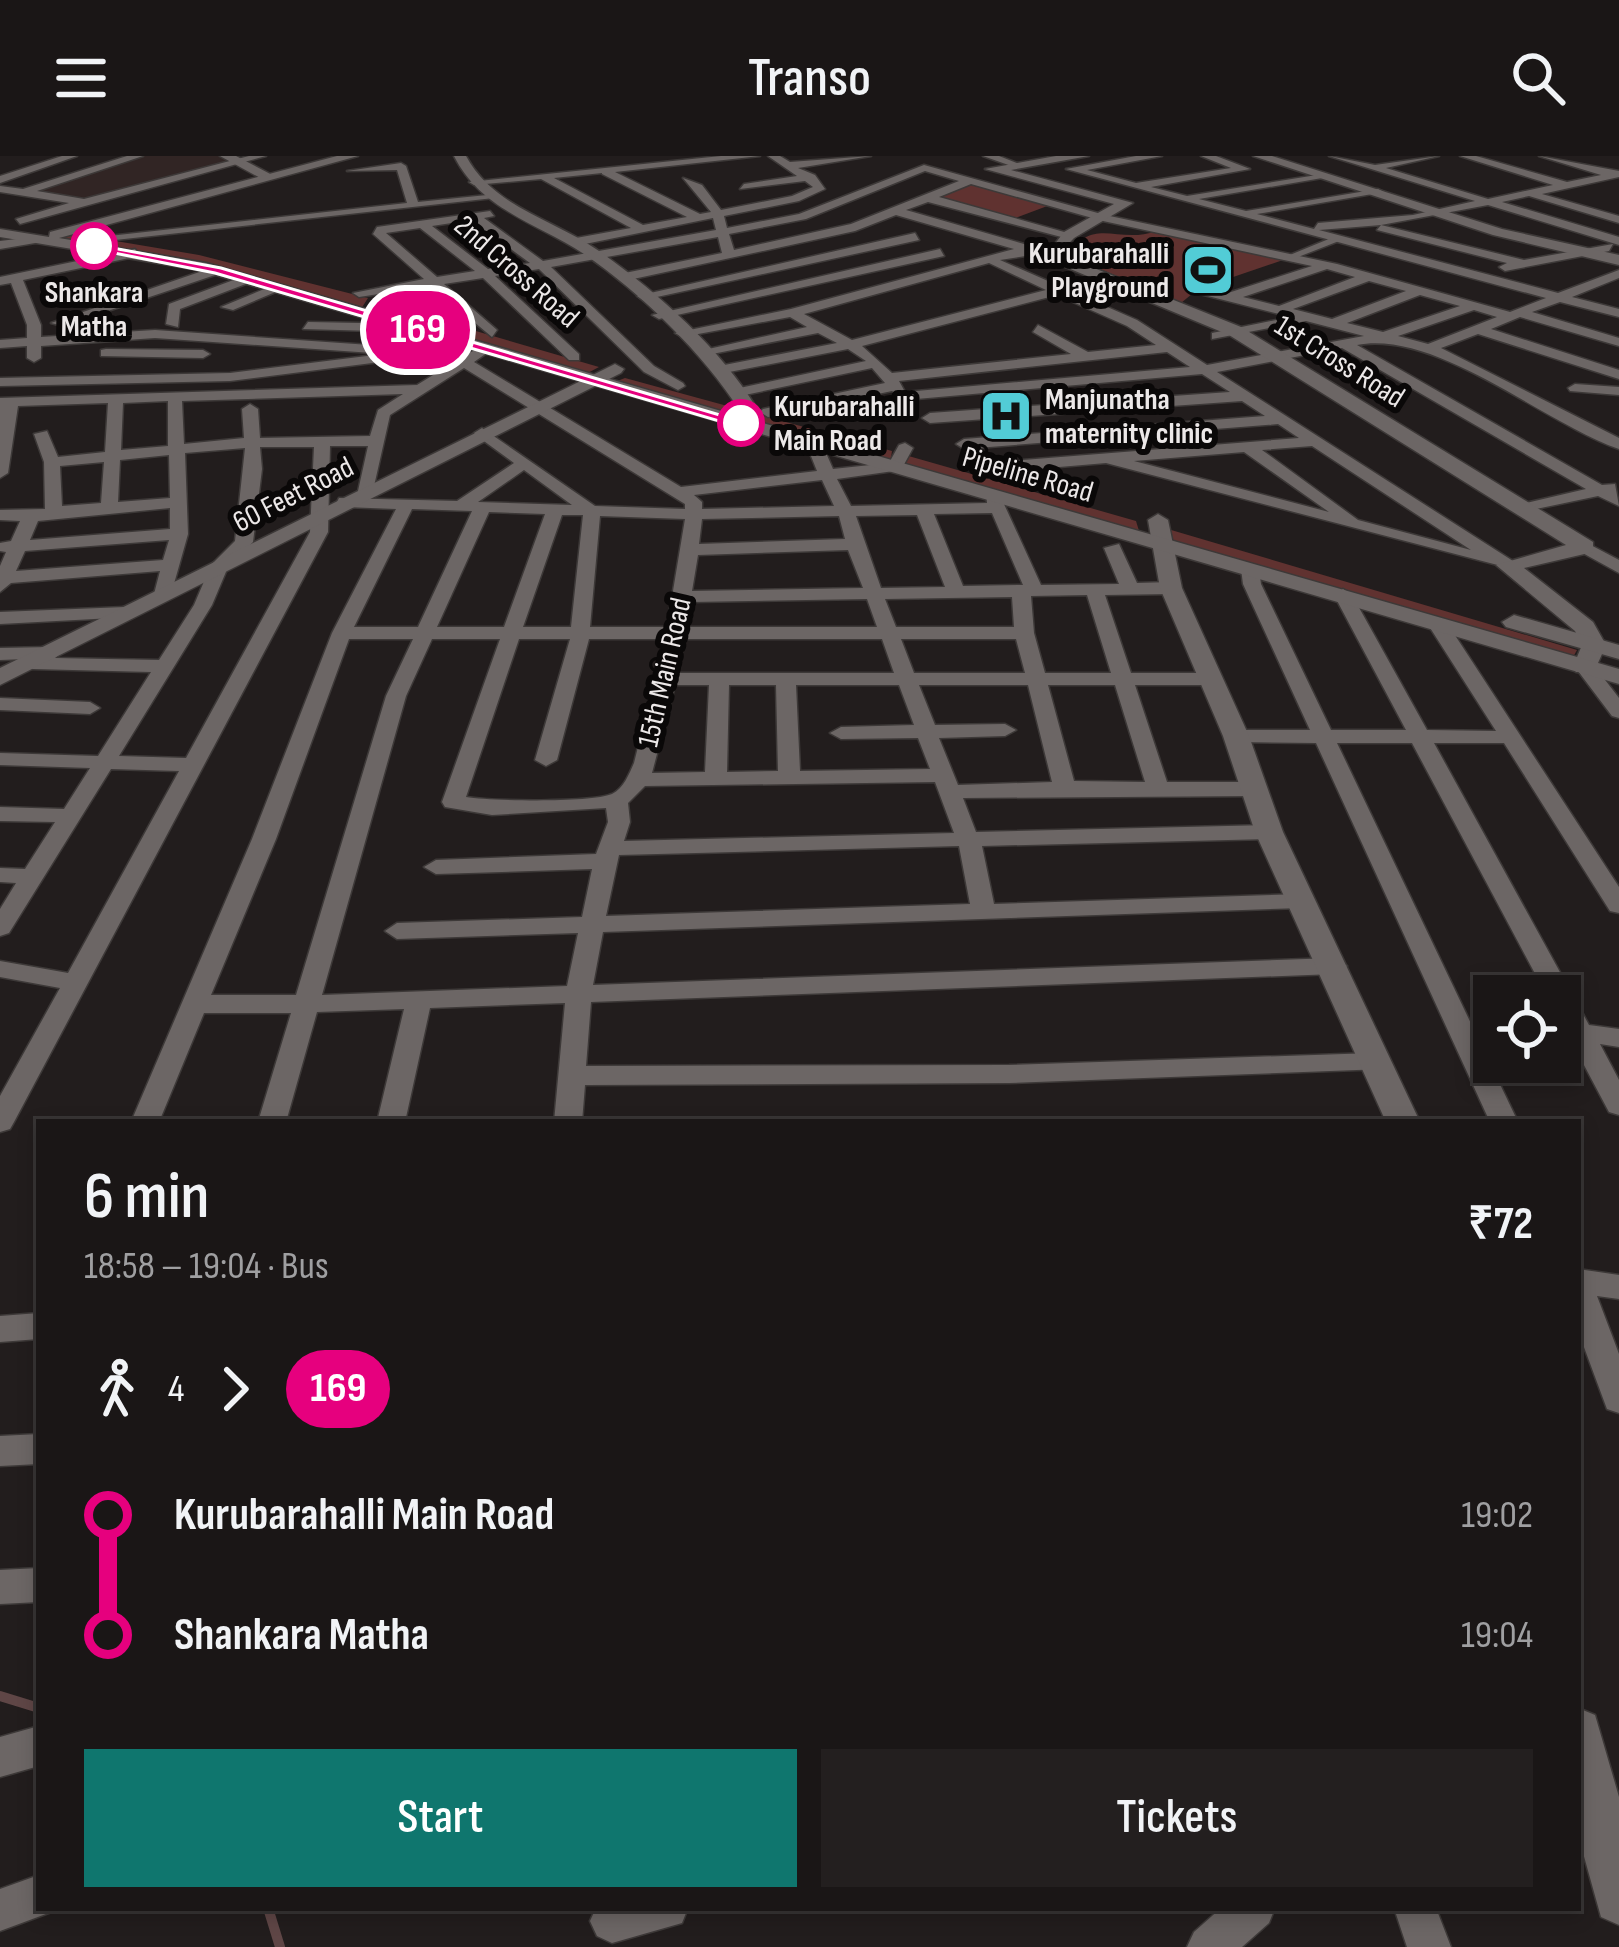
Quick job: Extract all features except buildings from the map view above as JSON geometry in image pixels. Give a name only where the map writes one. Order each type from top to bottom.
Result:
[{"type":"street","points":[[0,180],[72,156]]},
{"type":"street","points":[[98,156],[112,164]]},
{"type":"street","points":[[21,193],[138,156]]},
{"type":"street","points":[[10,219],[231,159],[261,156]]},
{"type":"street","points":[[466,169],[609,156]]},
{"type":"street","points":[[466,169],[542,176],[755,156]]},
{"type":"street","points":[[772,156],[821,187],[857,195]]},
{"type":"street","points":[[988,156],[1017,165]]},
{"type":"street","points":[[1083,156],[991,169],[1176,200],[1315,248]]},
{"type":"street","points":[[1147,208],[1097,177],[1071,169],[1157,156]]},
{"type":"street","points":[[1259,156],[1440,213],[1619,260]]},
{"type":"street","points":[[1334,156],[1619,243]]},
{"type":"street","points":[[1397,156],[1451,171]]},
{"type":"street","points":[[1372,167],[1434,156]]},
{"type":"street","points":[[1465,156],[1602,195]]},
{"type":"street","points":[[1544,156],[1617,174]]},
{"type":"street","points":[[1581,165],[1618,156]]},
{"type":"street","points":[[892,210],[1049,255],[1069,235],[1103,218],[1128,195],[1245,169],[1212,158],[1097,177]]},
{"type":"street","points":[[231,159],[269,177]]},
{"type":"street","points":[[0,245],[71,231],[269,177],[352,163],[400,166],[413,204]]},
{"type":"street","points":[[735,174],[791,165],[866,163]]},
{"type":"street","points":[[744,187],[866,163]]},
{"type":"street","points":[[366,301],[433,282],[802,217],[931,166],[967,182],[1103,218],[1331,266],[1619,342]]},
{"type":"street","points":[[655,168],[709,193],[722,214],[729,255]]},
{"type":"street","points":[[466,169],[497,197],[624,277],[752,404]]},
{"type":"street","points":[[604,171],[699,218]]},
{"type":"street","points":[[1296,229],[1440,213],[1617,174]]},
{"type":"street","points":[[542,176],[640,228]]},
{"type":"street","points":[[1176,200],[1323,176]]},
{"type":"street","points":[[687,180],[703,178]]},
{"type":"street","points":[[624,277],[843,231],[967,182]]},
{"type":"street","points":[[1491,183],[1619,220]]},
{"type":"street","points":[[575,242],[795,199],[821,187]]},
{"type":"street","points":[[0,189],[84,202]]},
{"type":"street","points":[[1232,221],[1378,192]]},
{"type":"street","points":[[0,264],[100,241],[497,197]]},
{"type":"street","points":[[928,198],[1069,235]]},
{"type":"street","points":[[1012,220],[1054,205]]},
{"type":"street","points":[[366,208],[377,231],[433,282],[478,350],[531,408],[694,502],[694,514]]},
{"type":"street","points":[[377,231],[517,209]]},
{"type":"street","points":[[473,216],[543,266],[650,369],[678,386]]},
{"type":"street","name":"Pipeline Road","points":[[10,219],[279,288],[366,301],[411,328],[478,350],[815,446],[900,458]]},
{"type":"street","points":[[1232,221],[1296,229],[1619,313]]},
{"type":"street","points":[[1358,223],[1523,263]]},
{"type":"street","name":"2nd Cross Road","points":[[423,225],[486,274],[574,357]]},
{"type":"street","name":"Pipeline Road","points":[[0,233],[199,251],[366,301],[478,350],[574,357],[752,404],[996,487],[1160,526],[1250,569],[1348,582],[1437,623],[1589,656],[1619,652]]},
{"type":"street","points":[[644,296],[915,237]]},
{"type":"street","points":[[1290,257],[1336,239]]},
{"type":"street","points":[[1474,273],[1619,243]]},
{"type":"street","points":[[682,333],[997,270],[1027,249]]},
{"type":"street","points":[[1229,297],[1386,251]]},
{"type":"street","points":[[659,315],[940,253]]},
{"type":"street","points":[[0,473],[11,402],[32,381],[35,333],[8,280],[135,254]]},
{"type":"street","name":"1st Cross Road","points":[[1049,255],[1093,270],[1279,359],[1523,509],[1596,543]]},
{"type":"street","points":[[1368,258],[1541,304]]},
{"type":"street","points":[[79,299],[188,263]]},
{"type":"street","points":[[0,344],[217,270]]},
{"type":"street","points":[[997,270],[1030,278],[1085,302],[1172,347],[1500,561],[1585,627],[1589,656],[1619,712]]},
{"type":"street","points":[[702,352],[1030,278],[1093,270]]},
{"type":"street","points":[[1429,348],[1619,274]]},
{"type":"street","points":[[1280,310],[1367,277]]},
{"type":"street","points":[[173,324],[173,307],[247,279]]},
{"type":"street","points":[[227,307],[279,288]]},
{"type":"street","points":[[719,370],[849,345],[1057,291]]},
{"type":"street","points":[[1205,291],[1429,348],[1619,444]]},
{"type":"street","points":[[1335,323],[1418,291]]},
{"type":"street","points":[[820,328],[911,298]]},
{"type":"street","points":[[752,404],[871,359],[1085,302]]},
{"type":"street","points":[[896,386],[1204,370],[1348,346],[1472,306]]},
{"type":"street","points":[[792,313],[871,359],[930,418],[964,443],[996,487],[1027,590],[1024,633],[1065,788]]},
{"type":"street","points":[[1226,334],[1310,317]]},
{"type":"street","points":[[58,323],[411,328]]},
{"type":"street","points":[[106,353],[202,354],[237,325]]},
{"type":"street","points":[[1038,329],[1086,357]]},
{"type":"street","points":[[1478,329],[1619,375]]},
{"type":"street","points":[[35,333],[224,338],[421,353]]},
{"type":"street","points":[[95,377],[113,334]]},
{"type":"street","points":[[1348,346],[1619,501]]},
{"type":"street","points":[[752,404],[1172,347]]},
{"type":"street","points":[[0,382],[230,377],[478,350]]},
{"type":"street","points":[[366,491],[382,413],[478,350]]},
{"type":"street","name":"60 Feet Road","points":[[0,678],[615,369]]},
{"type":"street","points":[[1575,388],[1619,391]]},
{"type":"street","points":[[11,402],[416,389]]},
{"type":"street","points":[[930,418],[1243,396]]},
{"type":"street","points":[[163,594],[167,565],[179,534],[181,502],[175,400]]},
{"type":"street","points":[[109,508],[116,401]]},
{"type":"street","points":[[0,928],[106,763],[220,565],[244,542],[253,443],[250,409]]},
{"type":"street","points":[[964,443],[1281,419]]},
{"type":"street","points":[[482,433],[592,511]]},
{"type":"street","points":[[41,434],[52,462],[54,512]]},
{"type":"street","points":[[52,462],[253,443],[373,441]]},
{"type":"street","points":[[335,506],[694,514],[922,508],[1112,460],[1318,441]]},
{"type":"street","points":[[322,445],[318,479],[335,506]]},
{"type":"street","points":[[815,446],[826,476],[850,511],[855,544],[967,835],[983,910]]},
{"type":"street","points":[[1252,449],[1364,529]]},
{"type":"street","points":[[678,492],[826,476],[900,458]]},
{"type":"street","points":[[1112,460],[1500,561],[1596,543],[1619,568]]},
{"type":"street","points":[[273,1119],[396,696],[428,634],[472,506],[524,463]]},
{"type":"street","points":[[1523,509],[1619,486]]},
{"type":"street","name":"Pipeline Road","points":[[996,487],[1076,496]]},
{"type":"street","points":[[0,514],[31,517],[181,502]]},
{"type":"street","points":[[0,1122],[335,506]]},
{"type":"street","points":[[146,1119],[264,839],[342,632],[405,507]]},
{"type":"street","points":[[922,508],[955,590]]},
{"type":"street","points":[[555,509],[453,802],[492,808],[617,801],[619,822],[607,855],[579,993],[568,1119]]},
{"type":"street","points":[[546,760],[580,637],[592,511]]},
{"type":"street","name":"15th Main Road","points":[[617,801],[638,780],[674,636],[694,514]]},
{"type":"street","points":[[31,517],[9,546],[1,581],[167,565]]},
{"type":"street","points":[[1160,526],[1171,588],[1236,736],[1270,832],[1402,1119]]},
{"type":"street","points":[[9,546],[179,534]]},
{"type":"street","points":[[689,550],[855,544]]},
{"type":"street","points":[[1113,548],[1130,589]]},
{"type":"street","points":[[1250,569],[1252,584],[1503,1119]]},
{"type":"street","points":[[1348,582],[1414,734],[1549,975]]},
{"type":"street","points":[[682,597],[1171,588]]},
{"type":"street","points":[[1094,590],[1158,788]]},
{"type":"street","points":[[0,618],[125,613]]},
{"type":"street","name":"Pipeline Road","points":[[1497,617],[1589,656],[1619,677]]},
{"type":"street","points":[[1437,623],[1619,906]]},
{"type":"street","points":[[342,632],[580,637],[1024,633]]},
{"type":"street","points":[[0,654],[164,666]]},
{"type":"street","points":[[664,679],[1209,680]]},
{"type":"street","points":[[786,680],[788,779]]},
{"type":"street","points":[[716,780],[719,681]]},
{"type":"street","points":[[0,704],[90,708]]},
{"type":"street","points":[[841,733],[1005,730]]},
{"type":"street","points":[[1236,736],[1320,732],[1512,737]]},
{"type":"street","points":[[0,759],[193,765]]},
{"type":"street","points":[[638,780],[1254,788]]},
{"type":"street","points":[[0,814],[70,816]]},
{"type":"street","points":[[436,866],[967,835],[1270,832]]},
{"type":"street","points":[[0,875],[31,877]]},
{"type":"street","points":[[397,931],[1302,901]]},
{"type":"street","points":[[192,1004],[310,1004],[1334,966]]},
{"type":"street","points":[[0,969],[74,982]]},
{"type":"street","points":[[392,1119],[419,1000]]},
{"type":"street","points":[[1581,1033],[1619,1038]]},
{"type":"street","points":[[1581,1033],[1619,1105]]},
{"type":"street","points":[[572,1076],[1009,1073],[1374,1062]]},
{"type":"street","points":[[1581,1284],[1619,1287]]},
{"type":"street","points":[[1581,1292],[1619,1400]]},
{"type":"street","points":[[0,1329],[36,1326]]},
{"type":"street","points":[[0,1451],[36,1449]]},
{"type":"street","points":[[0,1587],[36,1585]]},
{"type":"street","points":[[1581,1744],[1619,1899]]},
{"type":"street","points":[[0,1757],[36,1747]]},
{"type":"street","points":[[0,1910],[36,1897]]},
{"type":"street","points":[[610,1925],[658,1911]]},
{"type":"street","points":[[1209,1947],[1251,1911]]},
{"type":"street","points":[[1416,1911],[1429,1947]]},
{"type":"shaded area","points":[[142,156],[221,156],[230,163],[85,201],[28,192]]},
{"type":"shaded area","points":[[967,184],[1050,205],[1013,219],[932,197]]},
{"type":"shaded area","points":[[1156,231],[1286,259],[1198,289],[1181,303],[1069,256],[1078,244],[1096,234]]},
{"type":"shaded area","points":[[74,234],[199,255],[368,298],[361,309],[200,264],[58,238]]},
{"type":"shaded area","points":[[380,303],[599,367],[584,375],[371,312]]},
{"type":"shaded area","points":[[625,378],[892,451],[890,464],[612,383]]},
{"type":"shaded area","points":[[905,455],[1136,521],[1140,534],[900,467]]},
{"type":"shaded area","points":[[1161,527],[1577,650],[1572,659],[1166,540]]},
{"type":"waterway","points":[[0,1696],[36,1707]]},
{"type":"waterway","points":[[269,1911],[280,1947]]},
{"type":"bus line","name":"169","points":[[94,246],[217,270],[741,423]]},
{"type":"place","name":"Shankara Matha","points":[[94,246]]},
{"type":"place","name":"Kurubarahalli Playground","points":[[1208,270]]},
{"type":"place","name":"Manjunatha maternity clinic","points":[[1006,416]]},
{"type":"place","name":"Kurubarahalli Main Road","points":[[741,423]]}]
